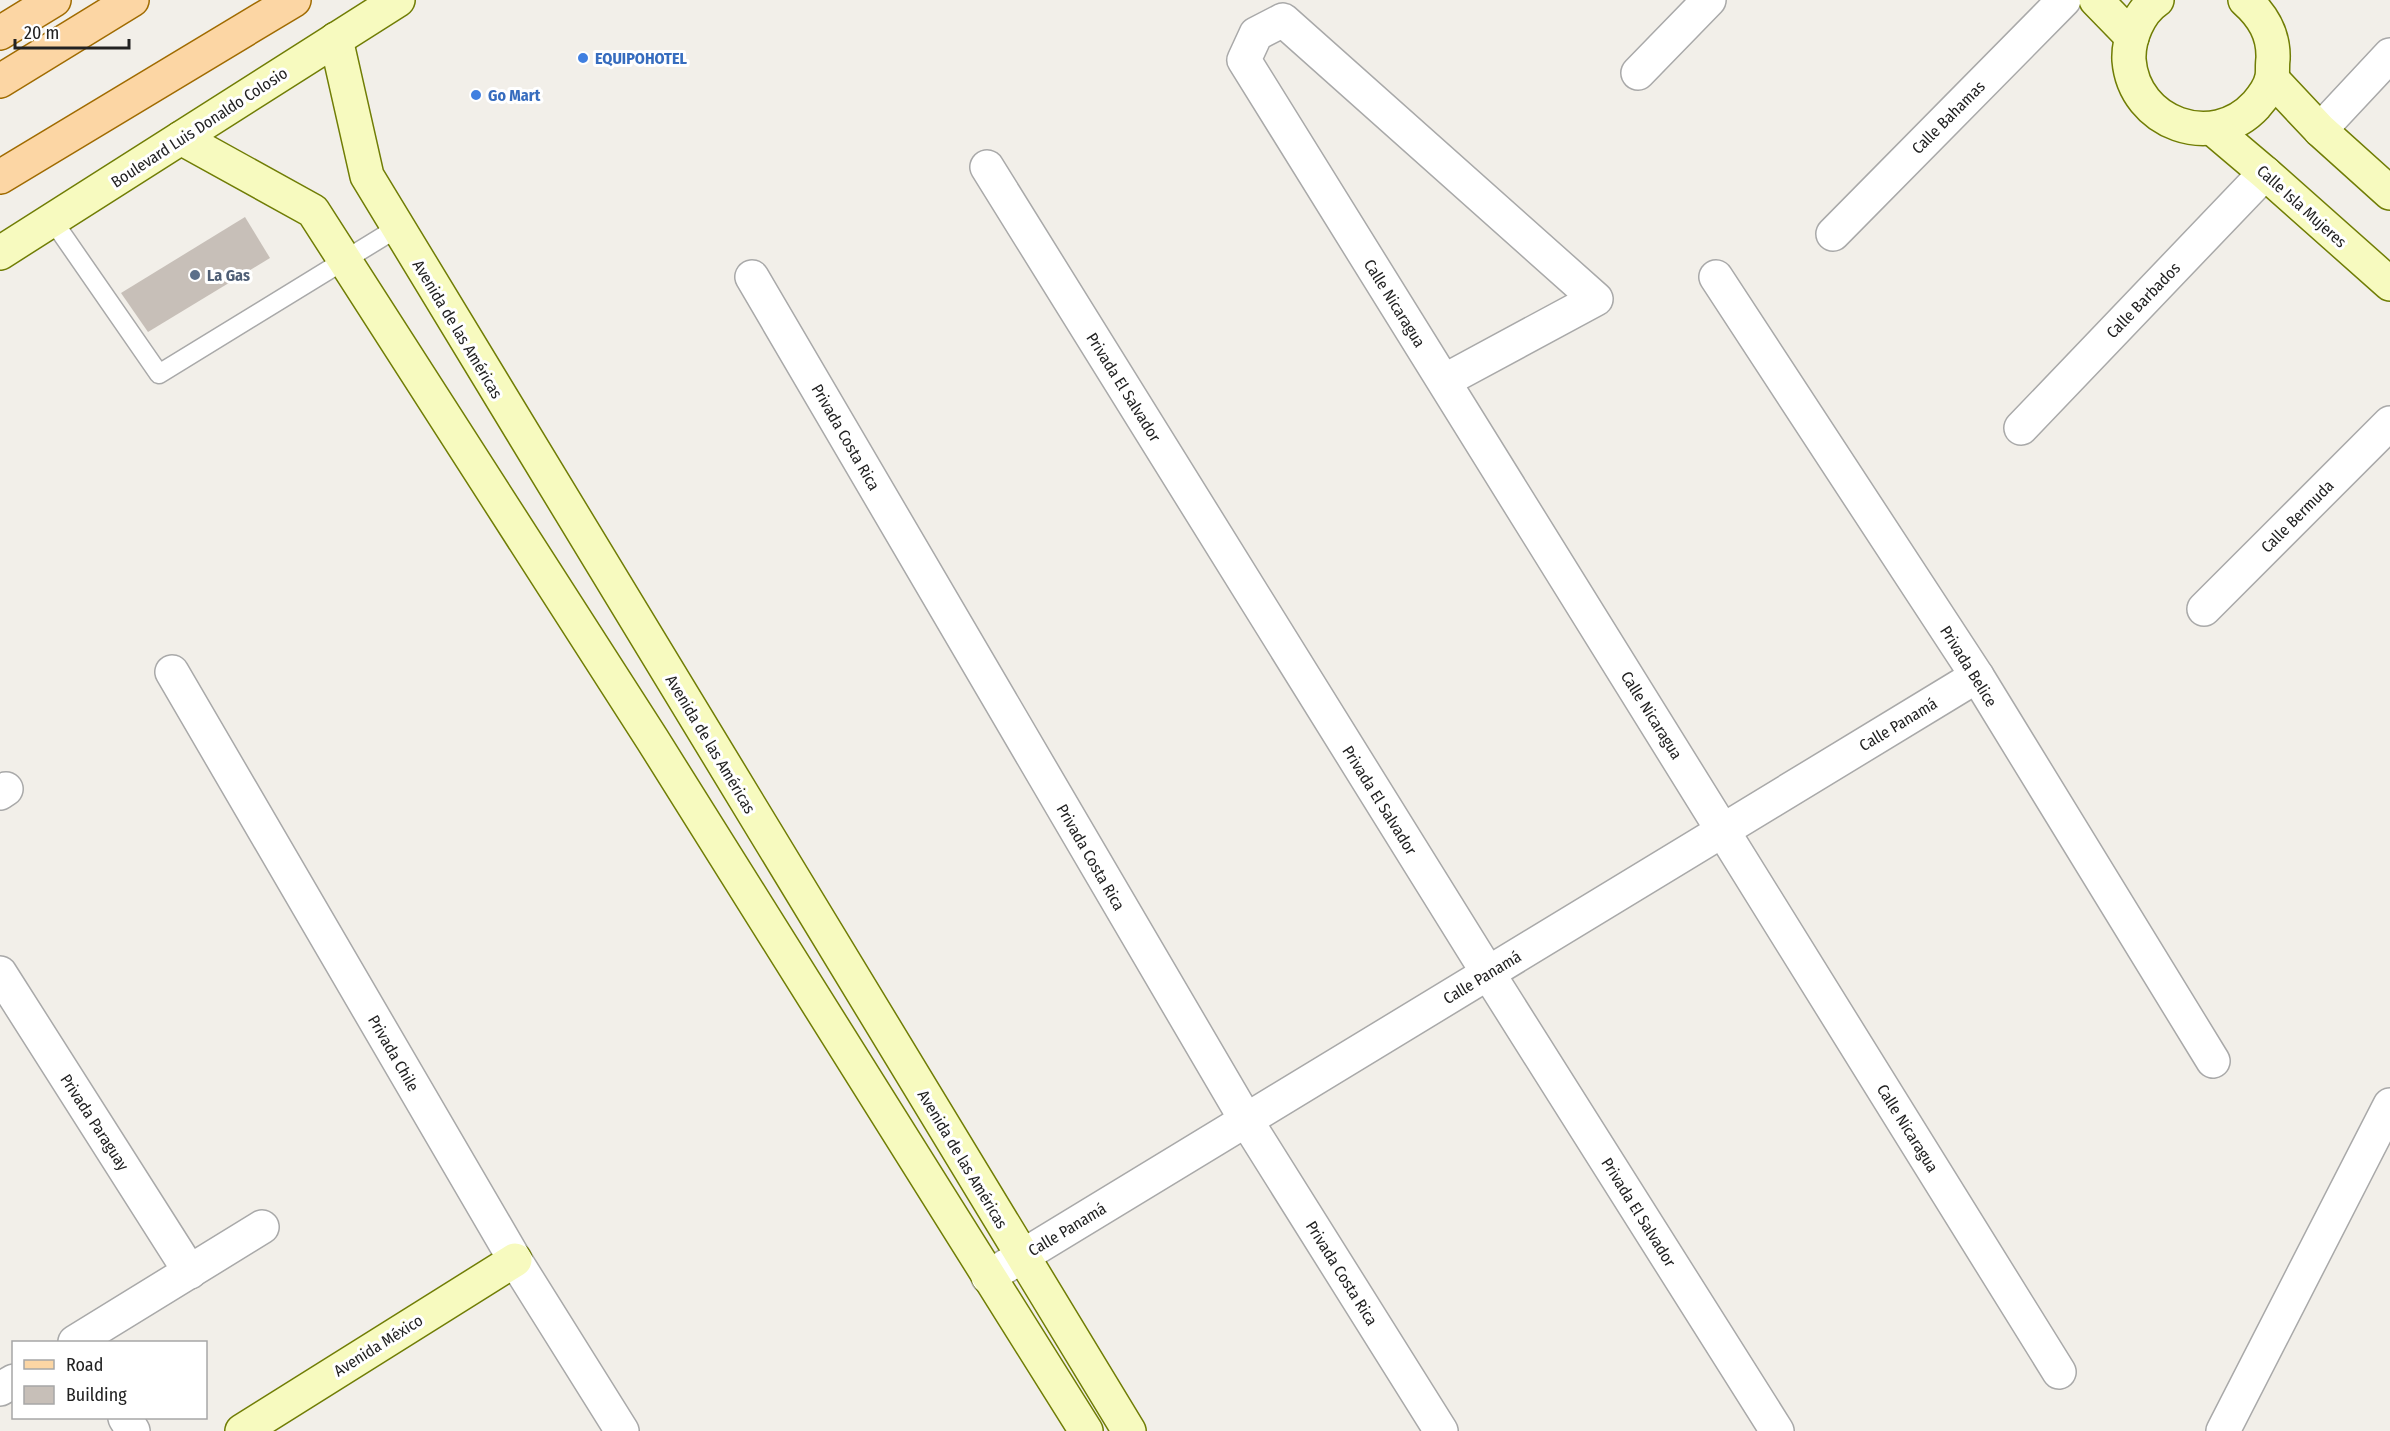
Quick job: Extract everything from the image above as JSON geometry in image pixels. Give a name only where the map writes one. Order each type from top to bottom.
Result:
[{"type":"main road","points":[[0,33],[54,0]]},
{"type":"main road","points":[[0,81],[132,0]]},
{"type":"main road","points":[[0,177],[294,0]]},
{"type":"street","name":"Boulevard Luis Donaldo Colosio","points":[[0,253],[398,0]]},
{"type":"street","points":[[1638,73],[1709,0]]},
{"type":"street","name":"Calle Bahamas","points":[[1833,234],[2064,0]]},
{"type":"street","points":[[2096,0],[2132,37]]},
{"type":"street","points":[[2157,0],[2140,19],[2132,37],[2129,60],[2135,84],[2148,104],[2166,120],[2189,128],[2213,129],[2232,123],[2249,112],[2263,97],[2272,79],[2274,45],[2261,14],[2245,0]]},
{"type":"street","name":"Calle Nicaragua","points":[[1444,381],[1596,299],[1283,20],[1256,34],[1244,60],[2059,1372]]},
{"type":"street","name":"Avenida de las Américas","points":[[336,39],[367,176],[1129,1431]]},
{"type":"street","points":[[2320,130],[2390,55]]},
{"type":"street","points":[[2272,79],[2320,130],[2390,193]]},
{"type":"street","name":"Calle Isla Mujeres","points":[[2213,129],[2265,172],[2390,284]]},
{"type":"street","points":[[181,138],[313,211],[652,740],[1086,1431]]},
{"type":"street","name":"Privada El Salvador","points":[[987,167],[1488,973],[1777,1431]]},
{"type":"street","name":"Calle Barbados","points":[[2021,428],[2265,172]]},
{"type":"street","name":"Privada Costa Rica","points":[[752,277],[1246,1120],[1441,1431]]},
{"type":"street","name":"Privada Belice","points":[[1716,277],[1977,676],[2212,1061]]},
{"type":"street","name":"Calle Bermuda","points":[[2204,609],[2390,423]]},
{"type":"street","name":"Privada Chile","points":[[172,672],[515,1260],[622,1431]]},
{"type":"street","name":"Calle Panamá","points":[[988,1276],[1977,676]]},
{"type":"street","points":[[652,740],[695,716]]},
{"type":"street","name":"Privada Paraguay","points":[[0,973],[190,1272]]},
{"type":"street","points":[[2223,1431],[2390,1106]]},
{"type":"street","points":[[80,1341],[262,1227]]},
{"type":"street","name":"Avenida México","points":[[242,1431],[515,1260]]},
{"type":"lane","points":[[53,221],[159,374],[343,259],[397,228]]},
{"type":"building","name":"La Gas","points":[[245,217],[270,258],[148,332],[121,293]]},
{"type":"place","name":"EQUIPOHOTEL","points":[[583,58]]},
{"type":"place","name":"Go Mart","points":[[476,95]]},
{"type":"place","name":"La Gas","points":[[195,275]]}]
